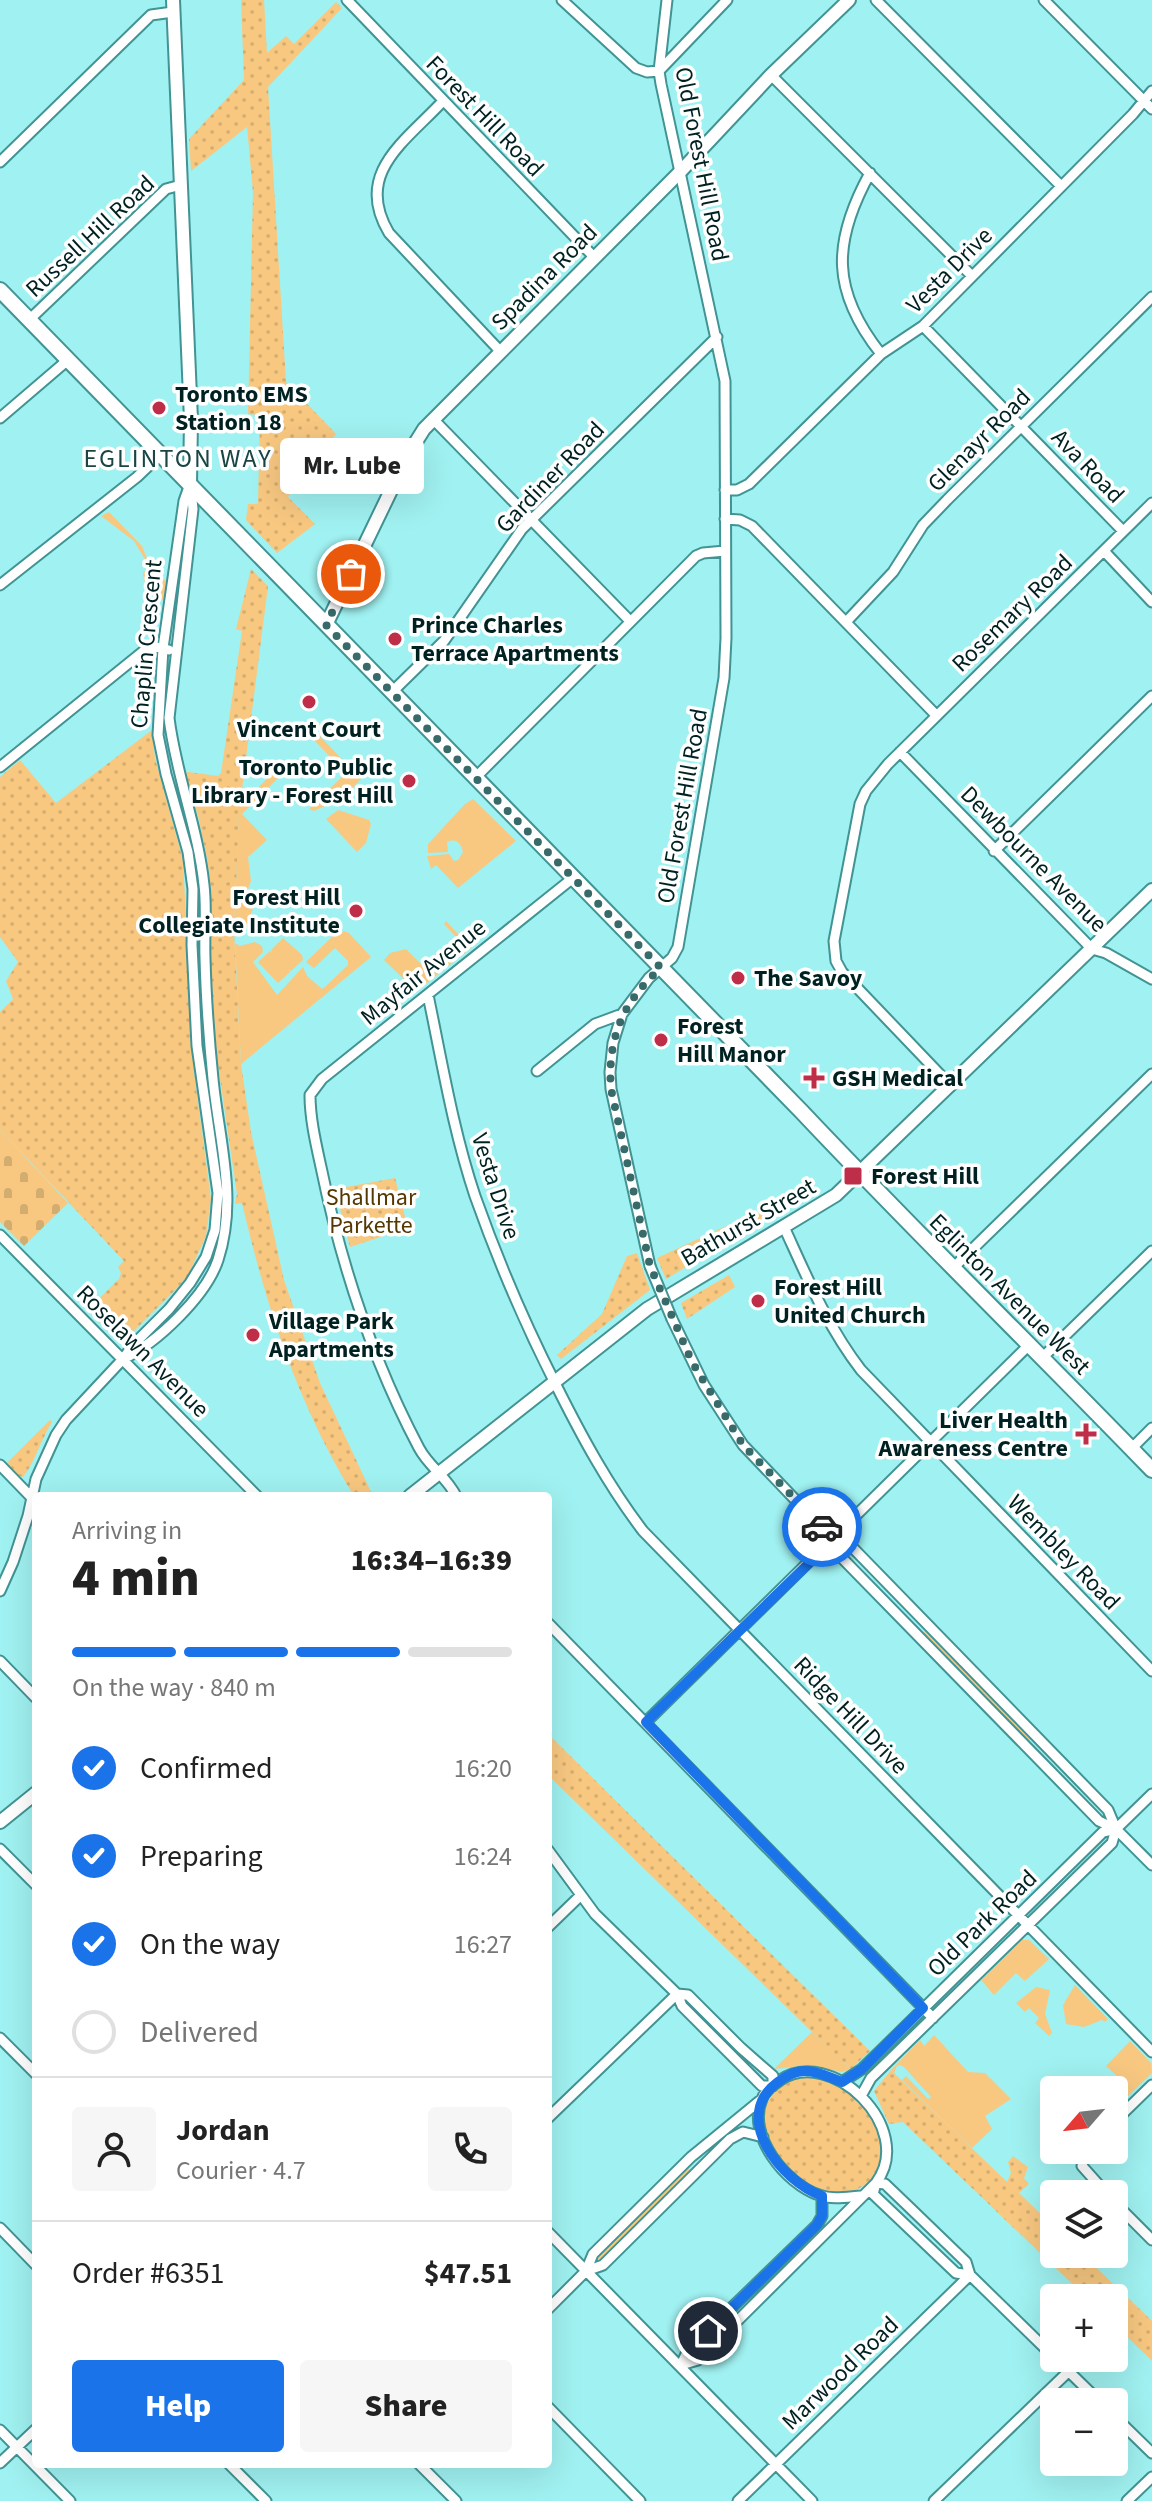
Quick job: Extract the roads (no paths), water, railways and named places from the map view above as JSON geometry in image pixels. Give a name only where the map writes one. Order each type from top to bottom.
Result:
[{"type":"main road","name":"Eglinton Avenue West","points":[[0,290],[1152,1470]]},
{"type":"street","name":"Forest Hill Road","points":[[347,0],[595,258]]},
{"type":"street","points":[[562,0],[636,68],[647,72],[659,71],[727,0]]},
{"type":"street","name":"Old Forest Hill Road","points":[[667,0],[659,71],[725,381],[726,638],[718,719],[678,947],[672,958],[633,997],[622,1014],[613,1043],[611,1089],[650,1266],[704,1385],[743,1445],[834,1539],[852,1547],[1108,1810],[1116,1829]]},
{"type":"street","name":"Spadina Road","points":[[326,625],[409,453],[433,419],[680,172],[771,75],[849,0]]},
{"type":"street","points":[[876,0],[1061,186]]},
{"type":"street","points":[[1044,0],[1152,109]]},
{"type":"street","points":[[0,162],[151,15],[173,6]]},
{"type":"street","name":"Chaplin Crescent","points":[[123,1359],[140,1351],[202,1290],[218,1262],[228,1217],[229,1190],[205,993],[205,888],[169,718],[193,509],[173,6]]},
{"type":"street","points":[[771,75],[972,276]]},
{"type":"street","name":"Vesta Drive","points":[[725,490],[737,490],[749,484],[881,354],[923,326],[1152,91]]},
{"type":"street","points":[[443,101],[384,165],[377,186],[377,209],[389,233],[500,351]]},
{"type":"street","points":[[870,173],[859,192],[849,221],[842,271],[849,303],[856,318],[881,354]]},
{"type":"street","name":"Russell Hill Road","points":[[29,320],[166,189],[181,185]]},
{"type":"street","name":"Glenayr Road","points":[[846,622],[893,572],[923,525],[1152,297]]},
{"type":"street","name":"Ava Road","points":[[923,326],[1123,531]]},
{"type":"street","name":"Gardiner Road","points":[[392,692],[444,641],[522,529],[717,337]]},
{"type":"street","points":[[0,418],[69,359]]},
{"type":"street","points":[[433,419],[630,621]]},
{"type":"street","points":[[0,585],[137,477],[161,454]]},
{"type":"street","name":"Chaplin Crescent","points":[[36,1492],[46,1452],[61,1427],[190,1283],[206,1257],[215,1230],[218,1193],[197,1046],[192,945],[193,889],[188,852],[158,735],[163,648],[184,501],[190,484]]},
{"type":"street","name":"Rosemary Road","points":[[951,1086],[842,972],[834,954],[860,804],[879,773],[1152,503]]},
{"type":"street","points":[[725,519],[740,520],[752,526],[936,715]]},
{"type":"street","points":[[476,777],[696,556],[725,551]]},
{"type":"street","points":[[1104,551],[1152,602]]},
{"type":"street","points":[[0,767],[145,650],[155,647],[176,652]]},
{"type":"street","points":[[994,851],[1152,696]]},
{"type":"street","name":"Dewbourne Avenue","points":[[900,752],[1092,949],[1106,953],[1152,979]]},
{"type":"street","name":"Mayfair Avenue","points":[[439,1472],[421,1451],[401,1412],[366,1324],[326,1192],[310,1095],[317,1083],[573,878]]},
{"type":"street","name":"Bathurst Street","points":[[415,1492],[674,1290],[836,1195],[1152,890]]},
{"type":"street","name":"Vesta Drive","points":[[428,995],[451,1107],[475,1194],[517,1305],[554,1381]]},
{"type":"street","points":[[537,1071],[595,1024],[622,1014]]},
{"type":"street","points":[[197,1046],[210,1046]]},
{"type":"street","points":[[953,1268],[1152,1074]]},
{"type":"street","name":"Wembley Road","points":[[784,1227],[813,1293],[844,1347],[868,1378],[1152,1671]]},
{"type":"street","name":"Roselawn Avenue","points":[[0,1235],[253,1492]]},
{"type":"street","points":[[1043,1357],[1152,1251]]},
{"type":"street","points":[[646,1722],[1030,1344]]},
{"type":"street","name":"Ridge Hill Drive","points":[[554,1381],[594,1460],[643,1531],[1152,2052]]},
{"type":"street","points":[[1132,1448],[1152,1428]]},
{"type":"street","points":[[0,1465],[32,1498]]},
{"type":"street","points":[[439,1472],[454,1492]]},
{"type":"street","name":"Chaplin Crescent","points":[[0,1591],[32,1506]]},
{"type":"street","name":"Old Forest Hill Road","points":[[834,1539],[841,1557],[1099,1821],[1116,1829],[1152,1865]]},
{"type":"street","points":[[915,1631],[924,1623]]},
{"type":"street","points":[[552,1627],[933,2018]]},
{"type":"street","points":[[0,1661],[32,1694]]},
{"type":"street","points":[[1029,1747],[1038,1738]]},
{"type":"street","name":"Old Park Road","points":[[861,2096],[871,2078],[1112,1843],[1116,1829],[1152,1794]]},
{"type":"street","points":[[0,1822],[32,1796]]},
{"type":"street","name":"Old Park Road","points":[[842,2082],[862,2069],[1103,1832],[1116,1829]]},
{"type":"street","points":[[0,1849],[32,1881]]},
{"type":"street","points":[[552,1855],[595,1914],[677,1994],[682,2006],[762,2086],[773,2086]]},
{"type":"street","points":[[552,1923],[581,1895]]},
{"type":"street","points":[[552,2114],[677,1994],[688,1995],[773,2076],[773,2086]]},
{"type":"street","points":[[0,2038],[32,2070]]},
{"type":"street","points":[[732,2056],[741,2048]]},
{"type":"street","points":[[552,2305],[586,2271],[593,2254],[691,2157],[786,2076],[807,2071],[842,2082],[861,2096],[882,2126],[888,2145],[885,2166],[873,2194],[956,2273],[970,2275]]},
{"type":"street","points":[[1128,2108],[1152,2085]]},
{"type":"street","points":[[762,2099],[763,2137],[787,2176],[822,2196],[861,2196]]},
{"type":"street","points":[[586,2271],[603,2265],[735,2135],[751,2132],[763,2137]]},
{"type":"street","points":[[691,2157],[702,2167]]},
{"type":"street","points":[[1082,2164],[1094,2180]]},
{"type":"street","points":[[681,2365],[698,2360],[876,2183],[885,2184],[966,2262],[970,2275],[1040,2343]]},
{"type":"street","points":[[681,2365],[688,2350],[817,2225],[822,2216],[822,2196]]},
{"type":"street","points":[[898,2217],[908,2206]]},
{"type":"street","points":[[1128,2216],[1152,2240]]},
{"type":"street","points":[[0,2228],[32,2261]]},
{"type":"street","points":[[552,2236],[812,2501]]},
{"type":"street","points":[[767,2273],[777,2283]]},
{"type":"street","name":"Marwood Road","points":[[738,2501],[970,2275]]},
{"type":"street","points":[[934,2501],[1068,2372]]},
{"type":"street","points":[[1070,2372],[1086,2388]]},
{"type":"street","points":[[552,2411],[640,2501]]},
{"type":"street","points":[[0,2430],[32,2462]]},
{"type":"street","points":[[1128,2430],[1152,2453]]},
{"type":"street","points":[[0,2463],[32,2433]]},
{"type":"street","points":[[38,2468],[70,2501]]},
{"type":"street","points":[[233,2468],[266,2501]]},
{"type":"street","points":[[423,2468],[456,2501]]},
{"type":"street","points":[[1127,2501],[1152,2477]]},
{"type":"place","name":"Toronto EMS Station 18","points":[[159,408]]},
{"type":"place","name":"Mr. Lube","points":[[351,574]]},
{"type":"place","name":"Prince Charles Terrace Apartments","points":[[395,639]]},
{"type":"place","name":"Vincent Court","points":[[309,702]]},
{"type":"place","name":"Toronto Public Library - Forest Hill","points":[[409,781]]},
{"type":"place","name":"Forest Hill Collegiate Institute","points":[[356,911]]},
{"type":"place","name":"The Savoy","points":[[738,978]]},
{"type":"place","name":"Forest Hill Manor","points":[[661,1040]]},
{"type":"place","name":"GSH Medical","points":[[814,1078]]},
{"type":"place","name":"Forest Hill","points":[[853,1176]]},
{"type":"place","name":"Forest Hill United Church","points":[[758,1301]]},
{"type":"place","name":"Village Park Apartments","points":[[253,1335]]},
{"type":"place","name":"Liver Health Awareness Centre","points":[[1086,1434]]},
{"type":"district","name":"EGLINTON WAY","points":[[178,458]]},
{"type":"park label","name":"Shallmar Parkette","points":[[371,1211]]}]
